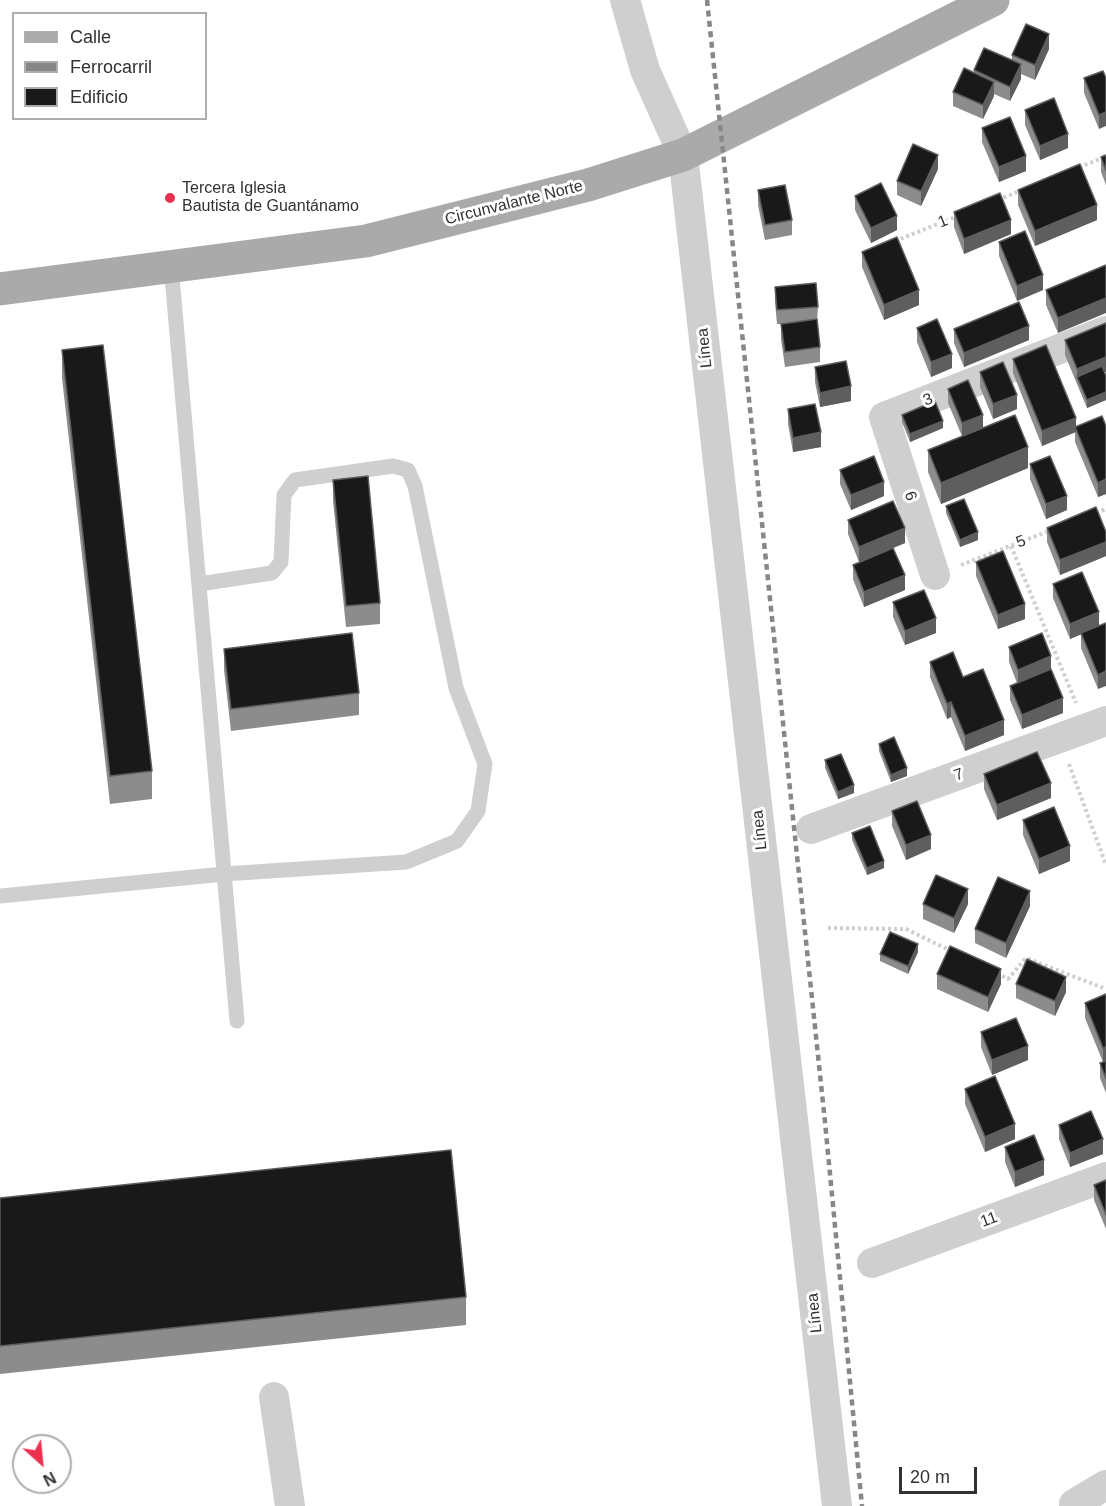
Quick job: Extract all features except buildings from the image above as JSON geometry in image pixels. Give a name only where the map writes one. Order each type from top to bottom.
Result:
[{"type":"main road","name":"Circunvalante Norte","points":[[0,289],[366,241],[588,185],[683,155],[993,0]]},
{"type":"street","name":"Línea","points":[[625,0],[645,70],[683,155],[837,1506]]},
{"type":"street","name":"3","points":[[884,417],[1106,331]]},
{"type":"street","name":"6","points":[[884,417],[935,575]]},
{"type":"street","name":"7","points":[[811,829],[1084,729]]},
{"type":"street","name":"11","points":[[872,1263],[1106,1177]]},
{"type":"street","points":[[274,1398],[290,1506]]},
{"type":"street","points":[[1074,1506],[1106,1485]]},
{"type":"lane","points":[[171,266],[237,1021]]},
{"type":"lane","points":[[0,896],[224,874],[406,862],[457,841],[478,811],[486,764],[456,688],[415,486],[408,470],[393,466],[295,480],[285,495],[281,562],[272,573],[199,584]]},
{"type":"path","points":[[1074,169],[1106,157]]},
{"type":"path","points":[[988,204],[1031,187]]},
{"type":"path","name":"1","points":[[892,242],[967,212]]},
{"type":"path","points":[[1095,513],[1106,508]]},
{"type":"path","name":"5","points":[[935,575],[1053,529]]},
{"type":"path","points":[[1011,546],[1084,729],[1106,865]]},
{"type":"path","points":[[828,928],[906,929],[957,954]]},
{"type":"path","points":[[987,969],[1008,979],[1026,958],[1106,989]]},
{"type":"railway","points":[[707,0],[825,1122],[862,1506]]},
{"type":"place","name":"Tercera Iglesia Bautista de Guantánamo","points":[[170,198]]}]
